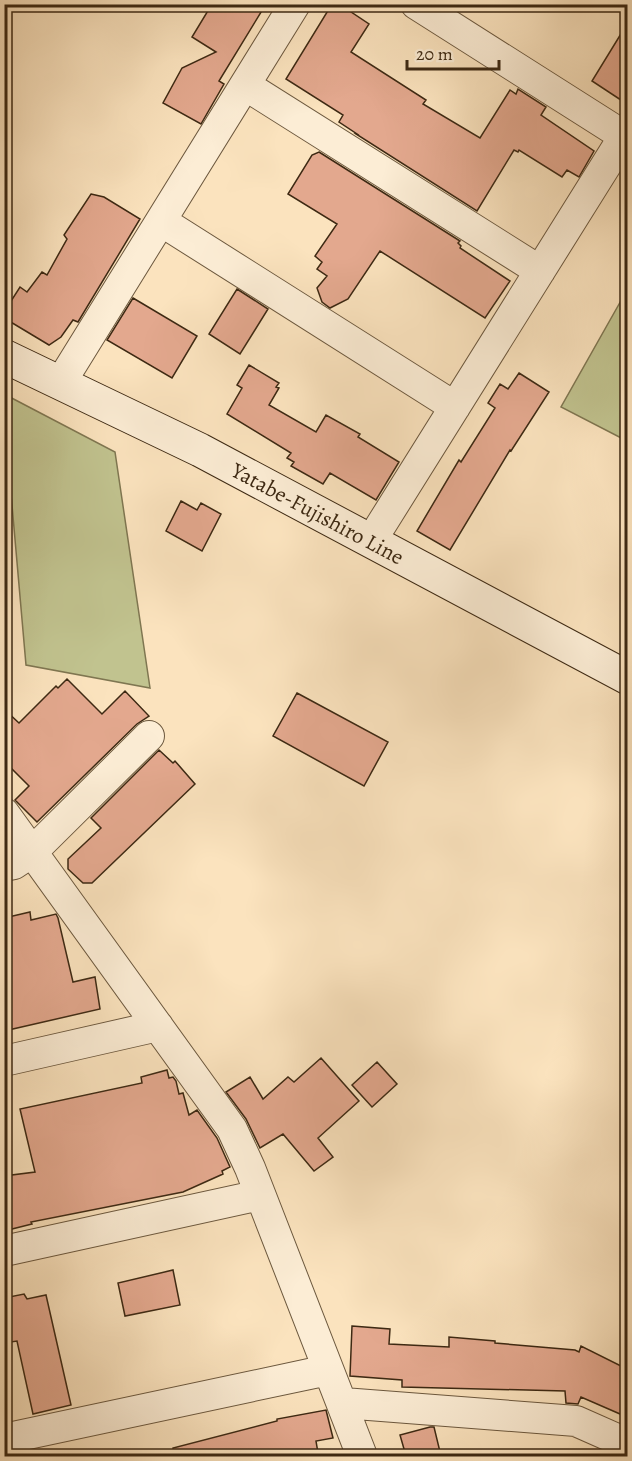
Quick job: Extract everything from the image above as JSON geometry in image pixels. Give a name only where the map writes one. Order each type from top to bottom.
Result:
[{"type":"main road","name":"Yatabe-Fujishiro Line","points":[[4,356],[200,450],[627,678]]},
{"type":"street","points":[[61,382],[296,4]]},
{"type":"street","points":[[371,541],[626,133],[416,4]]},
{"type":"street","points":[[245,85],[540,271]]},
{"type":"street","points":[[161,221],[455,407]]},
{"type":"street","points":[[4,866],[14,864],[32,852],[149,736]]},
{"type":"street","points":[[4,813],[232,1129],[250,1168],[328,1370],[344,1403],[362,1456]]},
{"type":"street","points":[[4,1060],[158,1026]]},
{"type":"street","points":[[4,1251],[260,1195]]},
{"type":"street","points":[[4,1438],[328,1370]]},
{"type":"street","points":[[344,1403],[576,1421],[627,1446],[624,1456]]},
{"type":"green space","points":[[627,290],[627,441],[561,407]]},
{"type":"green space","points":[[4,394],[115,452],[150,688],[26,665]]},
{"type":"building","points":[[212,4],[266,4],[219,81],[224,84],[201,124],[163,103],[182,68],[216,52],[192,37]]},
{"type":"building","points":[[332,4],[339,4],[369,24],[351,52],[426,100],[423,104],[480,138],[510,90],[516,94],[518,89],[546,107],[541,115],[594,151],[579,177],[567,170],[562,177],[519,150],[518,152],[514,150],[477,211],[356,134],[339,122],[343,115],[286,79]]},
{"type":"building","points":[[627,24],[627,104],[592,81]]},
{"type":"building","points":[[319,152],[460,241],[458,243],[460,248],[510,281],[485,318],[380,251],[348,299],[330,308],[322,302],[317,288],[327,276],[317,269],[322,262],[315,256],[337,224],[288,194],[312,155]]},
{"type":"building","points":[[91,194],[104,197],[140,219],[78,322],[73,320],[61,337],[49,345],[4,318],[4,312],[20,287],[27,292],[42,272],[47,275],[67,239],[64,235]]},
{"type":"building","points":[[237,289],[268,309],[240,354],[209,334]]},
{"type":"building","points":[[133,298],[197,336],[172,378],[107,340]]},
{"type":"building","points":[[249,365],[279,383],[276,387],[279,388],[269,405],[316,432],[326,415],[360,434],[358,437],[399,462],[376,500],[330,473],[323,484],[291,466],[294,462],[287,458],[291,453],[227,414],[242,388],[237,385]]},
{"type":"building","points":[[519,373],[549,392],[510,450],[450,550],[417,531],[459,460],[461,462],[495,408],[488,403],[500,384],[508,389]]},
{"type":"building","points":[[181,501],[197,510],[201,503],[221,514],[202,551],[166,531]]},
{"type":"building","points":[[67,679],[102,714],[125,691],[149,716],[137,724],[37,822],[15,800],[29,786],[4,761],[4,709],[19,723],[56,686],[58,688]]},
{"type":"building","points":[[297,693],[388,742],[364,786],[273,736]]},
{"type":"building","points":[[159,750],[173,763],[175,761],[195,784],[92,883],[83,883],[68,869],[68,859],[101,828],[91,818]]},
{"type":"building","points":[[30,912],[31,920],[56,914],[73,982],[95,977],[100,1009],[4,1031],[4,918]]},
{"type":"building","points":[[321,1058],[359,1101],[318,1138],[333,1157],[314,1171],[283,1134],[260,1148],[246,1119],[226,1092],[250,1077],[263,1099],[288,1077],[294,1082]]},
{"type":"building","points":[[377,1062],[397,1084],[372,1107],[352,1085]]},
{"type":"building","points":[[167,1070],[169,1078],[173,1077],[176,1081],[179,1094],[183,1093],[189,1115],[197,1110],[217,1138],[230,1167],[222,1171],[223,1174],[183,1192],[31,1222],[32,1224],[4,1231],[4,1176],[35,1172],[20,1109],[142,1083],[141,1077]]},
{"type":"building","points":[[173,1270],[180,1305],[125,1316],[118,1283]]},
{"type":"building","points":[[24,1294],[27,1299],[46,1295],[71,1405],[33,1414],[17,1341],[4,1343],[4,1298]]},
{"type":"building","points":[[352,1326],[390,1329],[389,1344],[449,1347],[449,1337],[579,1352],[581,1346],[627,1369],[627,1417],[581,1397],[578,1404],[566,1403],[565,1391],[402,1387],[402,1380],[350,1376]]},
{"type":"building","points":[[326,1410],[333,1438],[316,1441],[318,1453],[299,1456],[174,1456],[173,1448],[277,1421],[277,1419]]},
{"type":"building","points":[[434,1427],[441,1456],[406,1456],[400,1435]]}]
